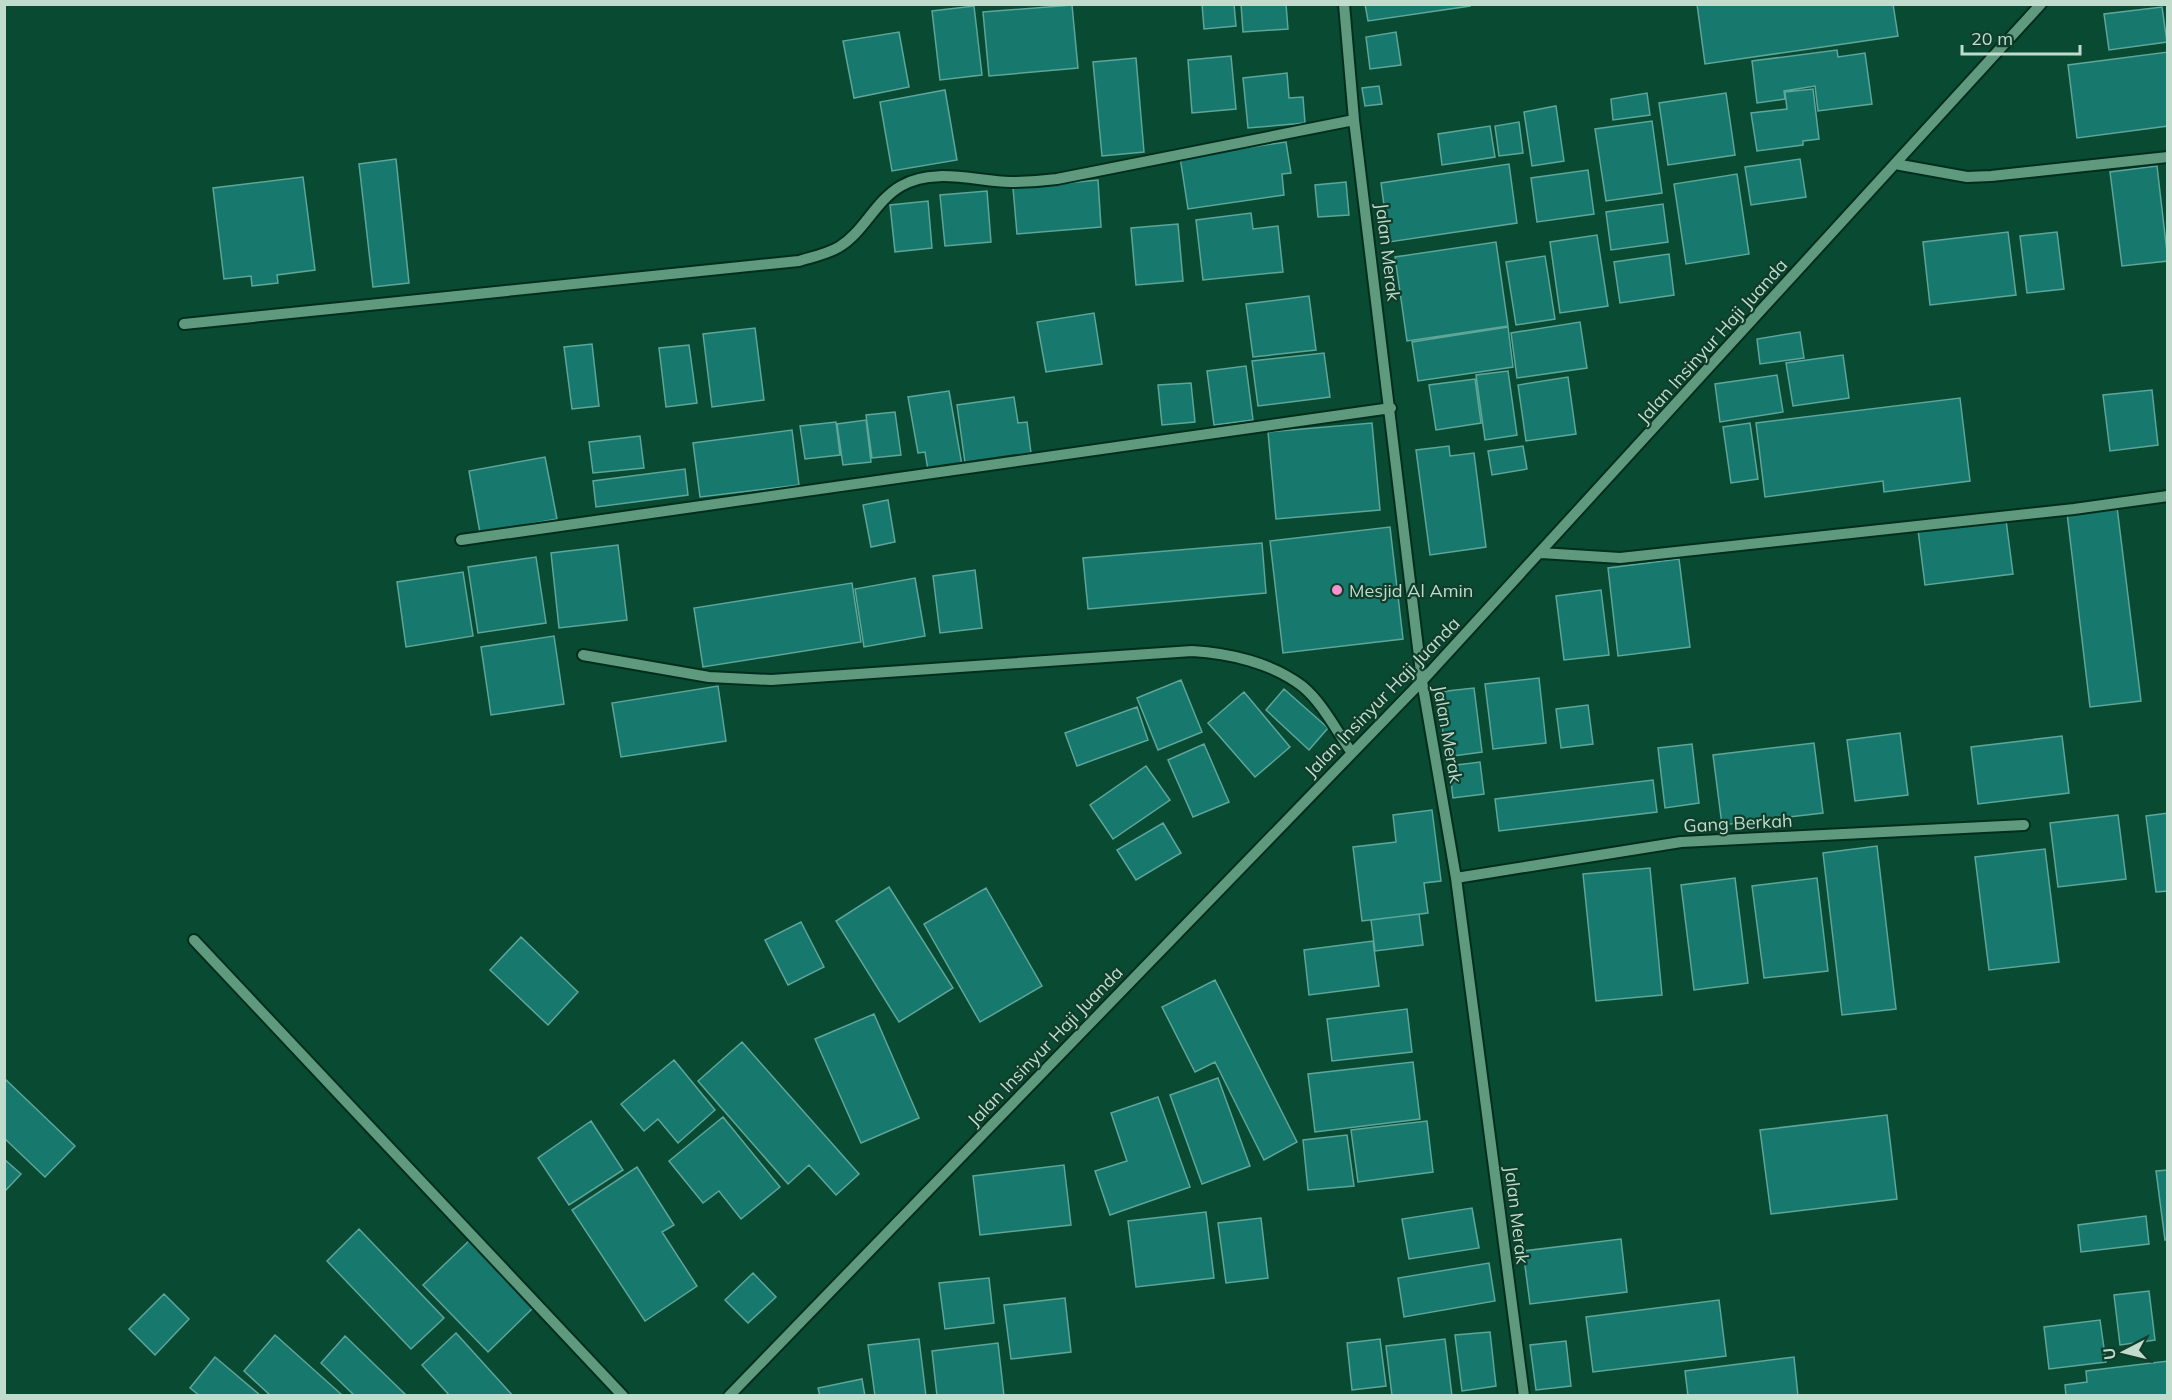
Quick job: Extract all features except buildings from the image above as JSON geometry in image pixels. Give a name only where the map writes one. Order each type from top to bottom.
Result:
[{"type":"street","name":"Jalan Merak","points":[[1344,4],[1354,120],[1391,408],[1422,681],[1456,878],[1524,1395]]},
{"type":"street","name":"Jalan Insinyur Haji Juanda","points":[[729,1395],[1422,681],[2042,4]]},
{"type":"street","points":[[184,324],[799,261],[839,247],[853,236],[889,196],[902,185],[919,178],[958,177],[1008,182],[1057,179],[1354,120]]},
{"type":"street","points":[[1895,164],[1967,177],[2168,157]]},
{"type":"street","points":[[461,540],[1391,408]]},
{"type":"street","points":[[1540,553],[1620,558],[2074,509],[2168,496]]},
{"type":"street","points":[[583,655],[709,677],[771,680],[1192,651],[1218,653],[1265,666],[1301,686],[1352,753]]},
{"type":"street","name":"Gang Berkah","points":[[1456,878],[1681,843],[2024,825]]},
{"type":"street","points":[[194,940],[623,1395]]},
{"type":"place","name":"Mesjid Al Amin","points":[[1337,590]]}]
